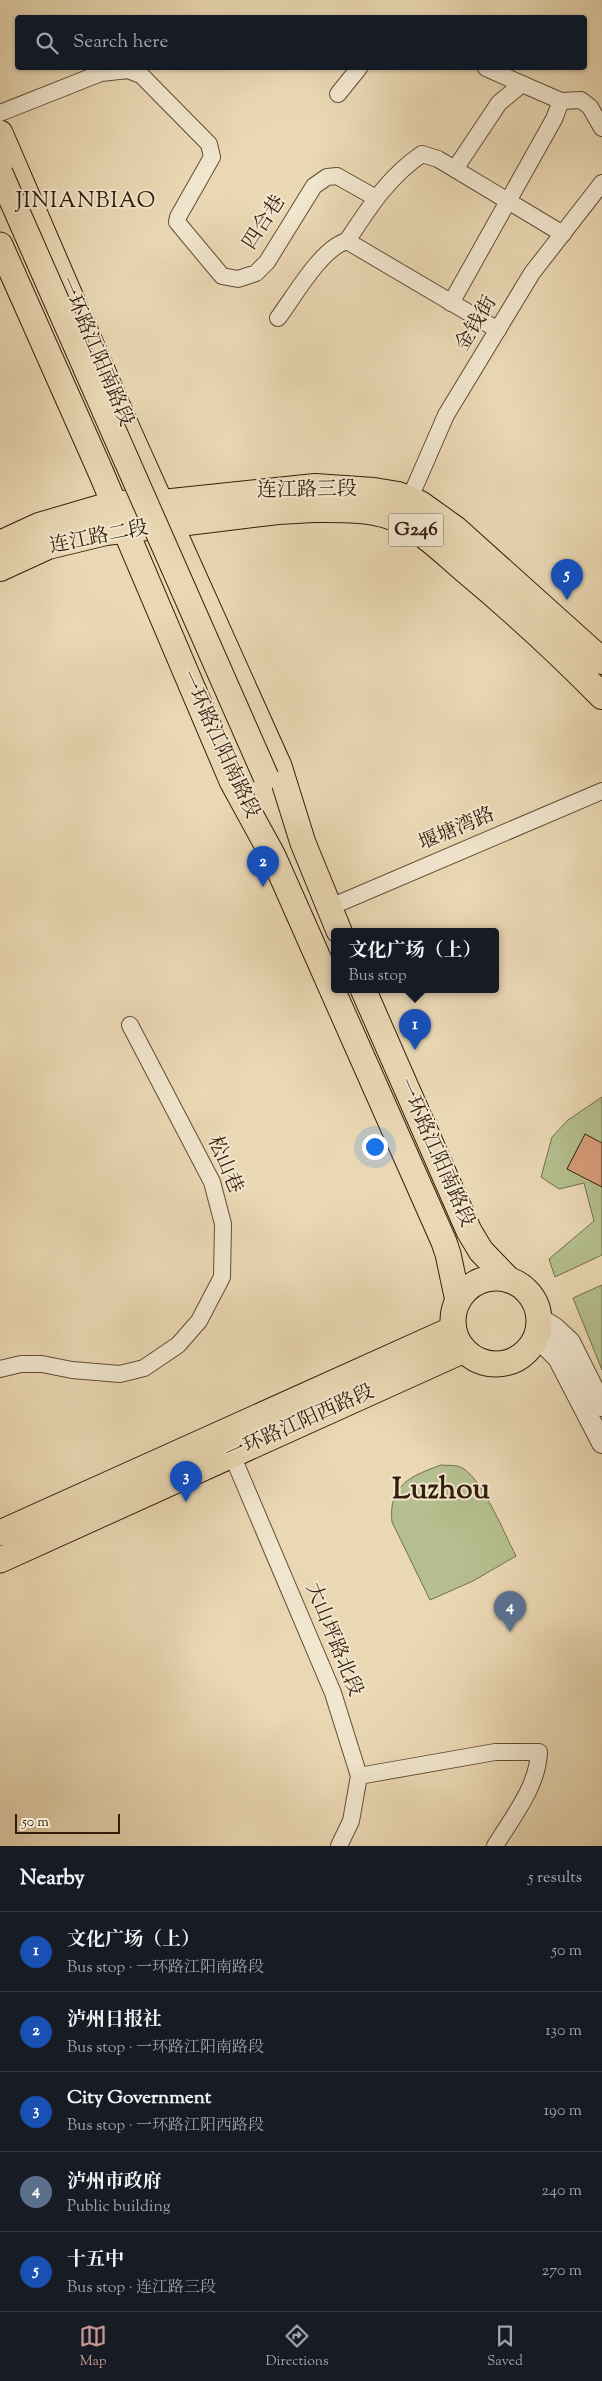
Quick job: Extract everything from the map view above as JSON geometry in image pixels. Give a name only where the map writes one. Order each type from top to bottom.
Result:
[{"type":"highway","name":"连江路三段","points":[[167,514],[315,487],[374,491],[398,495],[420,504],[455,530],[602,662]]},
{"type":"highway","name":"连江路二段","points":[[0,544],[39,526],[114,504],[167,514]]},
{"type":"highway","name":"连江路三段","points":[[167,514],[314,509],[346,510],[388,516],[412,526],[495,595],[602,696]]},
{"type":"highway","name":"连江路二段","points":[[0,568],[48,546],[125,529],[167,514]]},
{"type":"main road","name":"一环路江阳南路段","points":[[0,133],[117,403],[279,766],[303,843],[337,928]]},
{"type":"main road","points":[[0,173],[258,779],[273,856]]},
{"type":"main road","points":[[0,206],[258,779],[303,843]]},
{"type":"main road","name":"一环路江阳南路段","points":[[0,245],[125,529],[232,781],[273,856],[331,987]]},
{"type":"main road","points":[[79,424],[93,431],[102,431],[115,420],[117,403]]},
{"type":"main road","points":[[152,595],[154,583],[168,569],[184,567],[193,570]]},
{"type":"main road","name":"一环路江阳南路段","points":[[334,993],[444,1242],[458,1302]]},
{"type":"main road","name":"一环路江阳南路段","points":[[365,993],[469,1231],[480,1250],[510,1280]]},
{"type":"main road","points":[[498,1278],[510,1280],[519,1284],[530,1294],[537,1308],[537,1329],[519,1358],[496,1364],[478,1360],[458,1339],[453,1315],[458,1302],[464,1291],[485,1279],[498,1278]]},
{"type":"main road","name":"一环路江阳西路段","points":[[0,1560],[232,1455],[458,1339]]},
{"type":"main road","name":"一环路江阳西路段","points":[[0,1533],[458,1339]]},
{"type":"street","name":"四合巷","points":[[0,113],[101,73],[128,70],[141,75],[210,144],[212,157],[177,222],[222,276],[238,279],[256,273],[267,262],[314,186],[327,177],[337,176],[376,198]]},
{"type":"street","points":[[338,94],[357,70]]},
{"type":"street","points":[[490,70],[562,101],[581,100],[590,107],[602,128]]},
{"type":"street","points":[[455,169],[499,103],[522,84]]},
{"type":"street","points":[[451,303],[509,201],[562,101]]},
{"type":"street","points":[[278,318],[325,256],[337,244],[347,241],[376,198],[403,167],[422,154],[438,159],[563,234]]},
{"type":"street","name":"金钱街","points":[[409,500],[446,415],[532,273],[602,183]]},
{"type":"street","points":[[347,241],[498,330]]},
{"type":"street","name":"堰塘湾路","points":[[328,908],[602,790]]},
{"type":"street","name":"松山巷","points":[[0,1369],[22,1364],[42,1364],[72,1370],[120,1374],[144,1368],[178,1345],[199,1322],[222,1277],[223,1224],[212,1182],[130,1025]]},
{"type":"street","points":[[537,1329],[555,1328],[570,1342],[602,1406]]},
{"type":"street","points":[[537,1329],[558,1358],[602,1443]]},
{"type":"street","name":"大山坪路北段","points":[[232,1455],[333,1692],[359,1776],[350,1821],[339,1846]]},
{"type":"street","points":[[359,1776],[494,1752],[539,1752],[539,1764],[524,1798],[495,1846]]},
{"type":"green space","points":[[602,1097],[602,1255],[555,1277],[549,1259],[594,1221],[584,1183],[559,1189],[541,1177],[552,1137],[568,1120]]},
{"type":"green space","points":[[602,1285],[602,1370],[573,1298]]},
{"type":"green space","points":[[441,1465],[459,1466],[479,1485],[500,1522],[516,1556],[473,1581],[430,1600],[392,1522],[392,1509],[394,1499],[404,1484],[420,1473]]},
{"type":"building","points":[[585,1134],[602,1143],[602,1187],[567,1169]]},
{"type":"place","name":"十五中","points":[[567,600]]},
{"type":"place","name":"泸州日报社","points":[[263,887]]},
{"type":"place","name":"文化广场（上）","points":[[415,1050]]},
{"type":"place","name":"City Government","points":[[186,1502]]},
{"type":"place","name":"泸州市政府","points":[[510,1632]]},
{"type":"district","name":"JINIANBIAO","points":[[86,202]]},
{"type":"district","name":"Luzhou","points":[[441,1490]]}]
